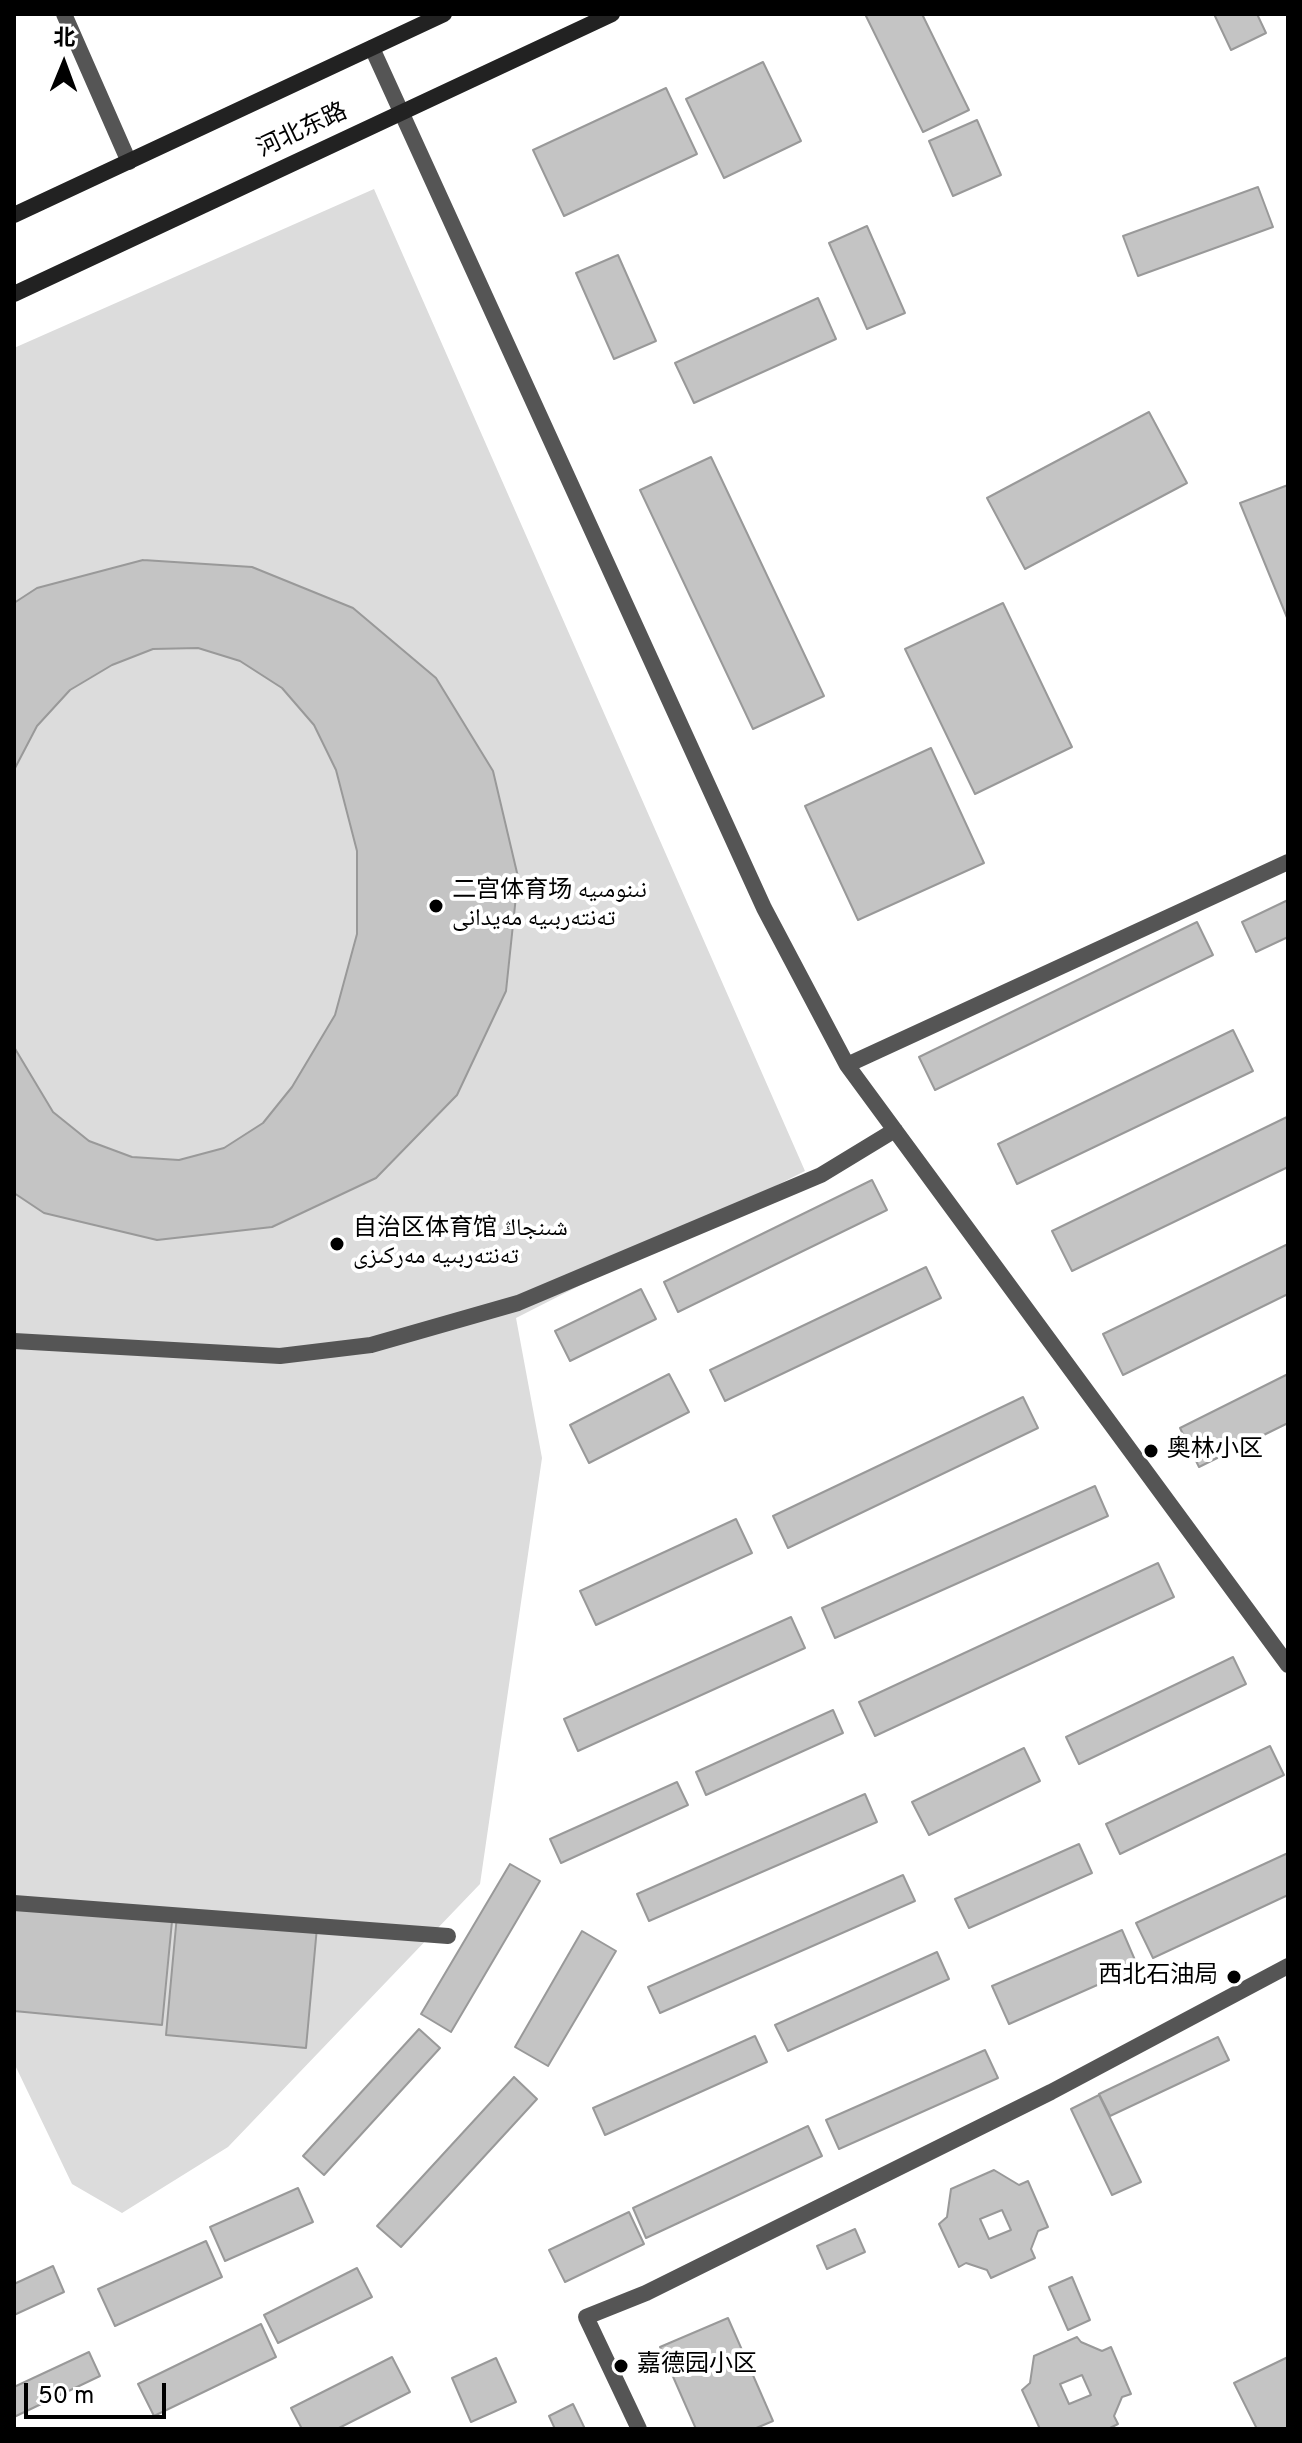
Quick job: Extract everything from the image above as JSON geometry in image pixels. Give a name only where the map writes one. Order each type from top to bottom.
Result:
[{"type":"main road","points":[[14,215],[444,14]]},
{"type":"main road","name":"河北东路","points":[[14,294],[612,14]]},
{"type":"street","points":[[64,14],[129,162]]},
{"type":"street","points":[[372,48],[764,908],[847,1065],[1288,1665]]},
{"type":"street","points":[[847,1065],[1288,862]]},
{"type":"street","points":[[14,1341],[280,1356],[371,1345],[518,1303],[821,1175],[895,1130]]},
{"type":"street","points":[[14,1903],[448,1936]]},
{"type":"street","points":[[639,2429],[586,2317],[646,2293],[1051,2092],[1288,1966]]},
{"type":"shaded area","name":"自治区体育馆 شىنجاڭ تەنتەربىيە مەركىزى","points":[[374,189],[805,1171],[516,1318],[542,1458],[480,1884],[228,2147],[122,2213],[72,2184],[14,2063],[14,348]]},
{"type":"building","points":[[865,14],[922,14],[969,110],[923,132]]},
{"type":"building","points":[[1214,14],[1257,14],[1266,33],[1231,50]]},
{"type":"building","points":[[763,62],[801,141],[724,178],[686,99]]},
{"type":"building","points":[[666,88],[697,154],[564,216],[533,150]]},
{"type":"building","points":[[977,120],[1001,175],[953,196],[929,141]]},
{"type":"building","points":[[1258,187],[1273,227],[1138,276],[1123,236]]},
{"type":"building","points":[[867,226],[905,313],[867,329],[829,243]]},
{"type":"building","points":[[618,255],[656,341],[614,359],[576,273]]},
{"type":"building","points":[[818,298],[836,339],[694,403],[675,363]]},
{"type":"building","points":[[1149,412],[1187,483],[1025,569],[987,498]]},
{"type":"building","points":[[711,457],[824,696],[753,729],[640,490]]},
{"type":"building","points":[[1288,485],[1288,620],[1240,503]]},
{"type":"building","name":"二宫体育场 نىنومىيە تەنتەربىيە مەيدانى","points":[[143,560],[252,567],[353,608],[436,678],[493,771],[518,877],[506,991],[457,1095],[376,1178],[272,1227],[157,1240],[44,1213],[14,1193],[14,1047],[53,1112],[89,1141],[132,1157],[179,1160],[224,1148],[263,1123],[292,1087],[335,1015],[357,934],[357,851],[336,770],[314,725],[282,688],[240,661],[198,648],[153,649],[112,665],[70,690],[37,726],[14,770],[14,603],[37,588]]},
{"type":"building","points":[[1003,603],[1072,747],[975,794],[905,649]]},
{"type":"building","points":[[931,748],[984,863],[858,920],[805,806]]},
{"type":"building","points":[[1288,900],[1288,937],[1256,952],[1242,922]]},
{"type":"building","points":[[1197,922],[1213,955],[935,1090],[919,1057]]},
{"type":"building","points":[[1233,1030],[1253,1071],[1017,1184],[998,1144]]},
{"type":"building","points":[[1287,1117],[1288,1167],[1072,1271],[1052,1231]]},
{"type":"building","points":[[872,1180],[887,1210],[678,1312],[664,1282]]},
{"type":"building","points":[[1288,1244],[1288,1294],[1123,1375],[1103,1334]]},
{"type":"building","points":[[926,1267],[941,1298],[725,1401],[710,1370]]},
{"type":"building","points":[[641,1289],[656,1319],[570,1361],[555,1331]]},
{"type":"building","points":[[669,1374],[689,1412],[589,1463],[570,1425]]},
{"type":"building","points":[[1288,1374],[1288,1423],[1199,1467],[1180,1428]]},
{"type":"building","points":[[1023,1397],[1038,1428],[788,1548],[773,1516]]},
{"type":"building","points":[[1095,1486],[1108,1516],[835,1638],[822,1608]]},
{"type":"building","points":[[736,1519],[752,1553],[596,1625],[580,1591]]},
{"type":"building","points":[[1158,1563],[1174,1597],[875,1736],[859,1702]]},
{"type":"building","points":[[791,1617],[805,1648],[578,1751],[564,1719]]},
{"type":"building","points":[[1233,1657],[1246,1684],[1079,1764],[1066,1737]]},
{"type":"building","points":[[833,1710],[843,1733],[706,1795],[696,1772]]},
{"type":"building","points":[[1270,1746],[1284,1775],[1120,1854],[1106,1824]]},
{"type":"building","points":[[1024,1748],[1040,1781],[929,1835],[912,1802]]},
{"type":"building","points":[[677,1782],[688,1805],[561,1863],[550,1839]]},
{"type":"building","points":[[865,1794],[877,1822],[649,1921],[637,1894]]},
{"type":"building","points":[[1079,1844],[1092,1873],[969,1928],[955,1899]]},
{"type":"building","points":[[1288,1853],[1288,1895],[1153,1958],[1136,1923]]},
{"type":"building","points":[[510,1864],[540,1881],[451,2032],[421,2014]]},
{"type":"building","points":[[903,1875],[915,1901],[660,2013],[648,1987]]},
{"type":"building","points":[[14,1900],[173,1911],[162,2025],[14,2011]]},
{"type":"building","points":[[177,1915],[317,1927],[306,2048],[166,2035]]},
{"type":"building","points":[[1122,1930],[1138,1967],[1009,2024],[992,1986]]},
{"type":"building","points":[[582,1931],[616,1951],[548,2066],[515,2047]]},
{"type":"building","points":[[937,1952],[949,1979],[788,2051],[775,2025]]},
{"type":"building","points":[[419,2029],[440,2048],[324,2175],[303,2156]]},
{"type":"building","points":[[755,2036],[767,2062],[605,2135],[593,2108]]},
{"type":"building","points":[[1218,2037],[1229,2060],[1110,2116],[1099,2094]]},
{"type":"building","points":[[985,2050],[998,2078],[839,2149],[826,2120]]},
{"type":"building","points":[[514,2077],[537,2099],[401,2247],[377,2226]]},
{"type":"building","points":[[1099,2095],[1141,2182],[1112,2195],[1071,2109]]},
{"type":"building","points":[[808,2126],[822,2156],[646,2238],[633,2208]]},
{"type":"building","points":[[994,2170],[1019,2185],[1028,2181],[1048,2227],[1038,2231],[1031,2249],[1035,2258],[991,2278],[987,2270],[966,2263],[959,2267],[939,2224],[947,2217],[951,2189]]},
{"type":"building","points":[[298,2188],[313,2222],[225,2261],[210,2227]]},
{"type":"building","points":[[1002,2210],[1011,2230],[989,2239],[980,2219]]},
{"type":"building","points":[[629,2212],[644,2244],[565,2282],[549,2250]]},
{"type":"building","points":[[855,2229],[865,2252],[827,2269],[817,2246]]},
{"type":"building","points":[[206,2241],[222,2277],[115,2326],[98,2289]]},
{"type":"building","points":[[53,2266],[64,2292],[14,2315],[14,2284]]},
{"type":"building","points":[[357,2268],[372,2297],[278,2343],[264,2315]]},
{"type":"building","points":[[1072,2277],[1090,2320],[1068,2330],[1049,2287]]},
{"type":"building","points":[[728,2318],[773,2421],[754,2429],[696,2429],[660,2347]]},
{"type":"building","points":[[261,2324],[276,2357],[154,2416],[138,2384]]},
{"type":"building","points":[[1077,2337],[1081,2342],[1102,2351],[1111,2347],[1131,2394],[1122,2397],[1114,2416],[1118,2424],[1108,2429],[1040,2429],[1022,2390],[1030,2383],[1034,2356]]},
{"type":"building","points":[[89,2352],[100,2376],[14,2417],[14,2387]]},
{"type":"building","points":[[392,2357],[410,2392],[337,2429],[302,2429],[291,2408]]},
{"type":"building","points":[[1288,2357],[1288,2429],[1257,2429],[1234,2383]]},
{"type":"building","points":[[496,2358],[516,2402],[471,2422],[452,2378]]},
{"type":"building","points":[[1082,2375],[1091,2395],[1069,2404],[1060,2384]]},
{"type":"building","points":[[573,2404],[585,2429],[555,2429],[549,2416]]},
{"type":"place","name":"二宫体育场 نىنومىيە تەنتەربىيە مەيدانى","points":[[436,906]]},
{"type":"place","name":"自治区体育馆 شىنجاڭ تەنتەربىيە مەركىزى","points":[[337,1244]]},
{"type":"place","name":"奥林小区","points":[[1151,1451]]},
{"type":"place","name":"西北石油局","points":[[1234,1977]]},
{"type":"place","name":"嘉德园小区","points":[[621,2366]]}]
